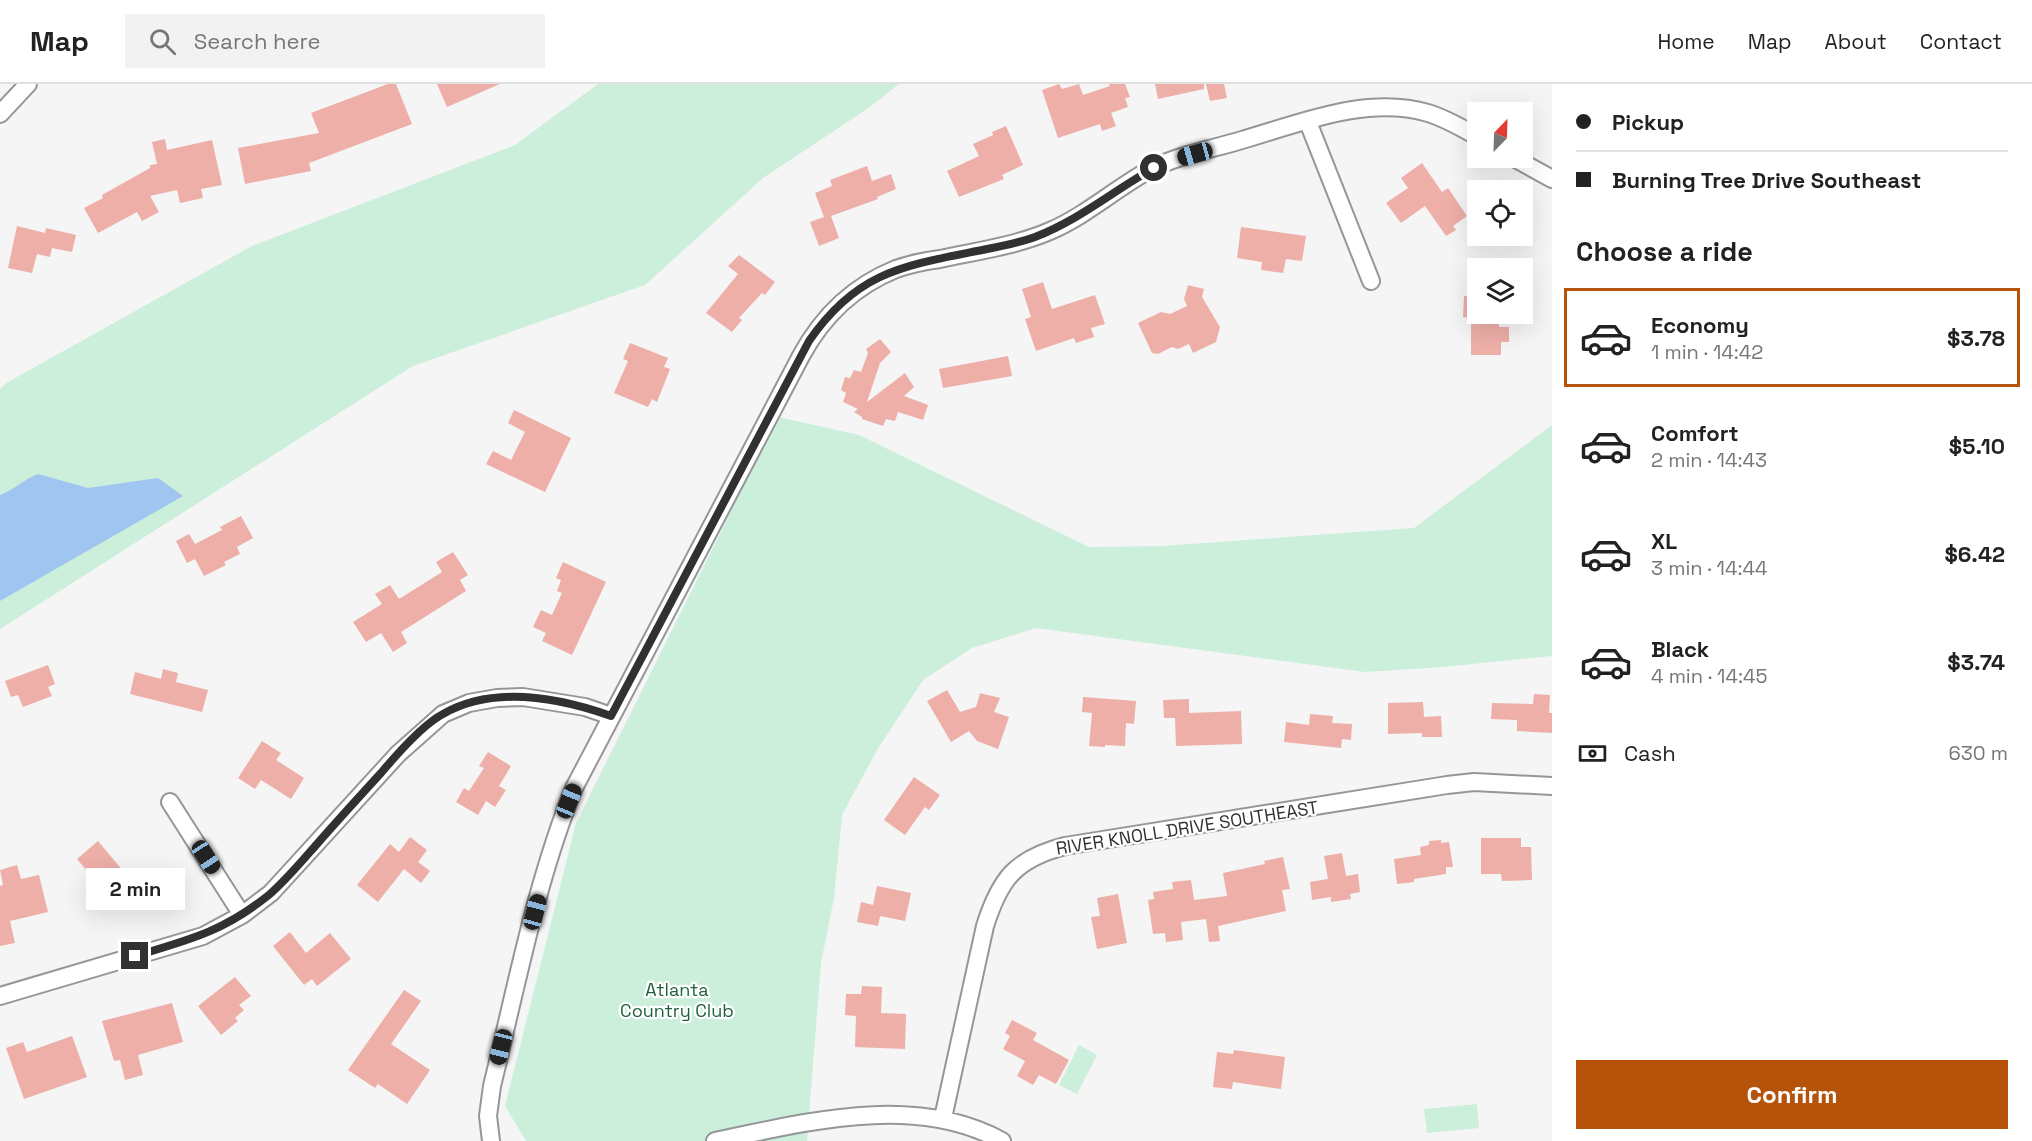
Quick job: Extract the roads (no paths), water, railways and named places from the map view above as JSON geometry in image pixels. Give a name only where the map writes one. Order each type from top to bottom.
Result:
[{"type":"street","points":[[0,114],[28,84]]},
{"type":"street","points":[[491,1141],[488,1116],[489,1096],[543,882],[574,788],[809,341],[827,317],[863,287],[896,269],[1016,243],[1051,231],[1090,210],[1136,178],[1172,160],[1334,114],[1364,108],[1398,108],[1430,114],[1467,131]]},
{"type":"street","points":[[1308,122],[1371,281]]},
{"type":"street","points":[[1532,168],[1552,179]]},
{"type":"street","points":[[0,996],[203,936],[242,915],[271,893],[398,754],[442,714],[469,703],[497,698],[523,697],[585,707],[611,716]]},
{"type":"street","name":"RIVER KNOLL DRIVE SOUTHEAST","points":[[943,1118],[985,926],[999,890],[1019,865],[1065,846],[1447,785],[1473,782],[1552,786]]},
{"type":"street","points":[[170,802],[242,915]]},
{"type":"street","points":[[715,1141],[831,1119],[920,1115],[943,1118],[974,1127],[1002,1141]]},
{"type":"water","points":[[38,474],[88,488],[158,478],[183,496],[0,601],[0,495]]},
{"type":"park label","name":"Atlanta Country Club","points":[[677,1000]]}]
